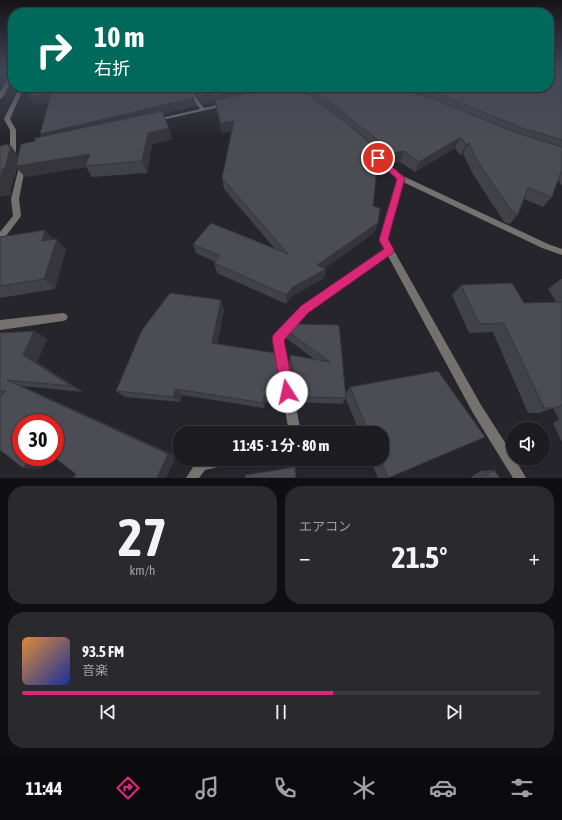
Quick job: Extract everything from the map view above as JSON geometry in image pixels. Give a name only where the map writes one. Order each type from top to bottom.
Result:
[{"type":"street","points":[[13,153],[13,130],[7,118],[19,93]]},
{"type":"street","points":[[190,93],[202,110]]},
{"type":"street","points":[[149,122],[233,103]]},
{"type":"street","points":[[372,152],[401,178],[545,246],[562,252]]},
{"type":"street","points":[[0,238],[17,216],[15,199],[22,155],[13,153],[6,155]]},
{"type":"street","points":[[401,178],[384,240],[476,409],[520,478]]},
{"type":"street","points":[[293,426],[278,338],[304,309],[390,250]]},
{"type":"street","points":[[0,325],[63,317]]},
{"type":"street","points":[[192,478],[200,466]]},
{"type":"building","points":[[31,93],[190,93],[194,98],[40,134],[51,94],[29,96]]},
{"type":"building","points":[[199,93],[211,93],[201,96]]},
{"type":"building","points":[[212,93],[225,93],[213,96]]},
{"type":"building","points":[[246,93],[307,93],[354,129],[383,155],[378,156],[373,206],[380,208],[378,223],[317,265],[326,269],[293,287],[286,295],[214,263],[220,256],[193,244],[211,223],[288,254],[222,178],[234,121],[221,123],[215,100]]},
{"type":"building","points":[[319,93],[415,93],[434,99],[517,133],[562,147],[562,169],[552,197],[528,188],[518,214],[512,211],[479,164],[469,143],[466,145],[461,137],[419,162],[404,151],[394,153]]},
{"type":"building","points":[[436,93],[562,93],[562,140],[522,128]]},
{"type":"building","points":[[162,111],[169,128],[148,133],[142,161],[85,166],[90,154],[16,166],[21,144],[35,141],[35,138]]},
{"type":"building","points":[[9,144],[8,147],[11,146],[5,168],[3,168],[0,182],[0,146]]},
{"type":"building","points":[[45,230],[42,241],[57,239],[44,279],[0,286],[0,237]]},
{"type":"building","points":[[512,283],[524,303],[562,302],[562,405],[555,408],[544,408],[504,323],[479,324],[461,285]]},
{"type":"building","points":[[170,293],[221,300],[212,343],[275,353],[282,396],[264,396],[263,403],[176,389],[173,397],[116,391],[142,330]]},
{"type":"building","points":[[291,324],[339,325],[346,398],[298,397],[290,355],[330,362],[286,330]]},
{"type":"building","points":[[34,331],[23,355],[71,386],[7,380],[168,454],[157,478],[73,478],[76,474],[64,465],[64,414],[12,414],[12,459],[0,450],[0,397],[5,391],[0,391],[0,333]]},
{"type":"building","points":[[438,371],[485,437],[388,478],[383,466],[389,466],[389,426],[366,426],[350,387]]},
{"type":"building","points":[[295,467],[296,478],[245,478],[245,475]]},
{"type":"building","points":[[494,470],[500,478],[482,478]]},
{"type":"route","points":[[287,392],[278,338],[304,309],[390,250],[384,240],[401,178],[378,158]]}]
